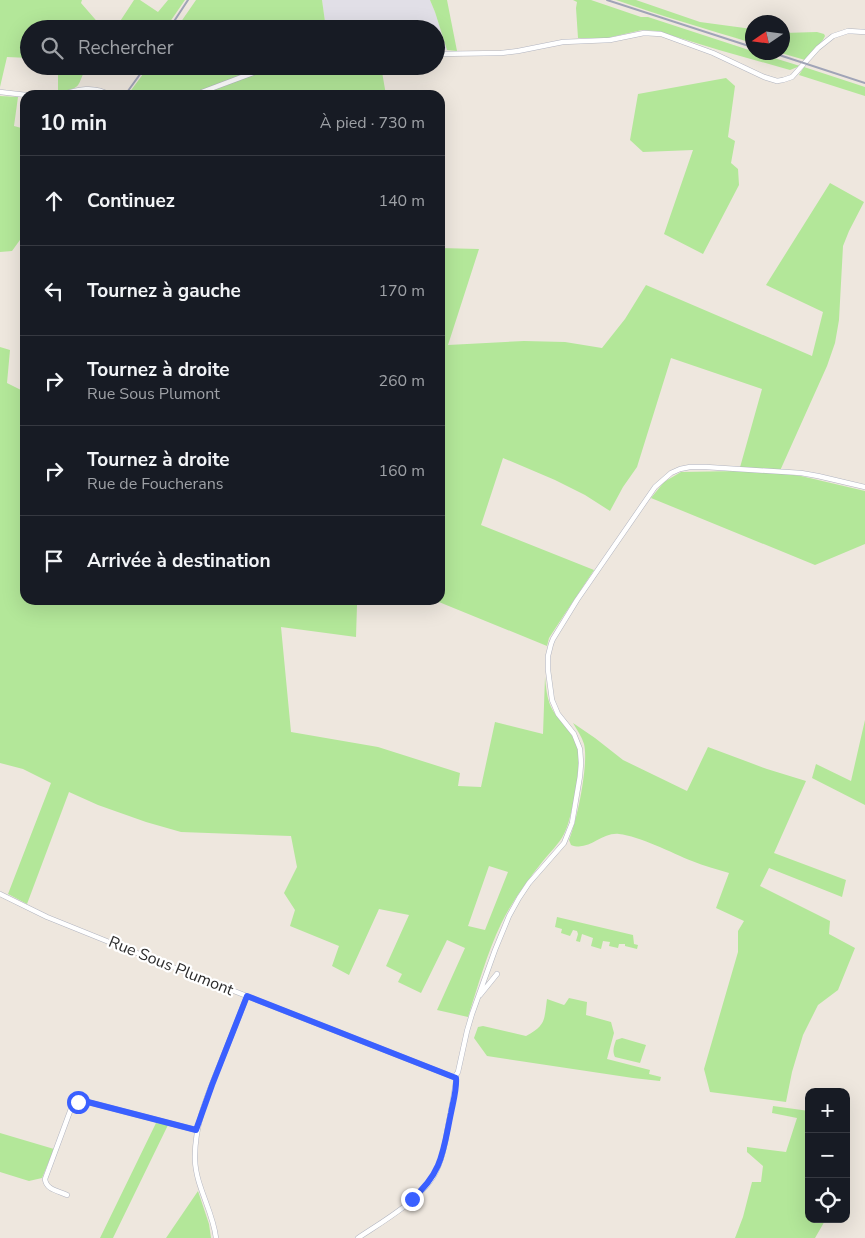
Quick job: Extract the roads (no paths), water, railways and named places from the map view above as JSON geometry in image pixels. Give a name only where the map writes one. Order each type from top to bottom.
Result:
[{"type":"street","points":[[445,54],[501,53],[563,42],[610,40],[644,33],[661,34],[713,53],[771,80],[783,80],[792,77],[818,48],[833,36],[848,32],[865,32]]},
{"type":"street","points":[[207,90],[247,75]]},
{"type":"street","points":[[76,90],[100,90]]},
{"type":"street","points":[[0,92],[20,94]]},
{"type":"street","points":[[358,1238],[401,1209],[433,1177],[443,1151],[456,1075],[460,1066],[467,1031],[501,933],[515,903],[529,883],[564,843],[572,823],[580,776],[580,749],[574,734],[558,714],[552,700],[548,656],[551,644],[576,600],[647,496],[670,473],[690,467],[722,467],[801,473],[865,488]]},
{"type":"street","name":"Rue Sous Plumont","points":[[0,894],[47,917],[456,1078]]},
{"type":"street","points":[[478,998],[497,974]]},
{"type":"street","points":[[216,1238],[210,1213],[197,1176],[195,1161],[196,1130],[247,996]]},
{"type":"street","points":[[67,1195],[47,1187],[45,1179],[72,1106],[78,1102],[84,1101],[196,1130]]},
{"type":"railway","points":[[175,20],[188,0]]},
{"type":"railway","points":[[607,0],[745,45]]},
{"type":"railway","points":[[790,59],[865,83]]},
{"type":"railway","points":[[129,90],[139,75]]}]
